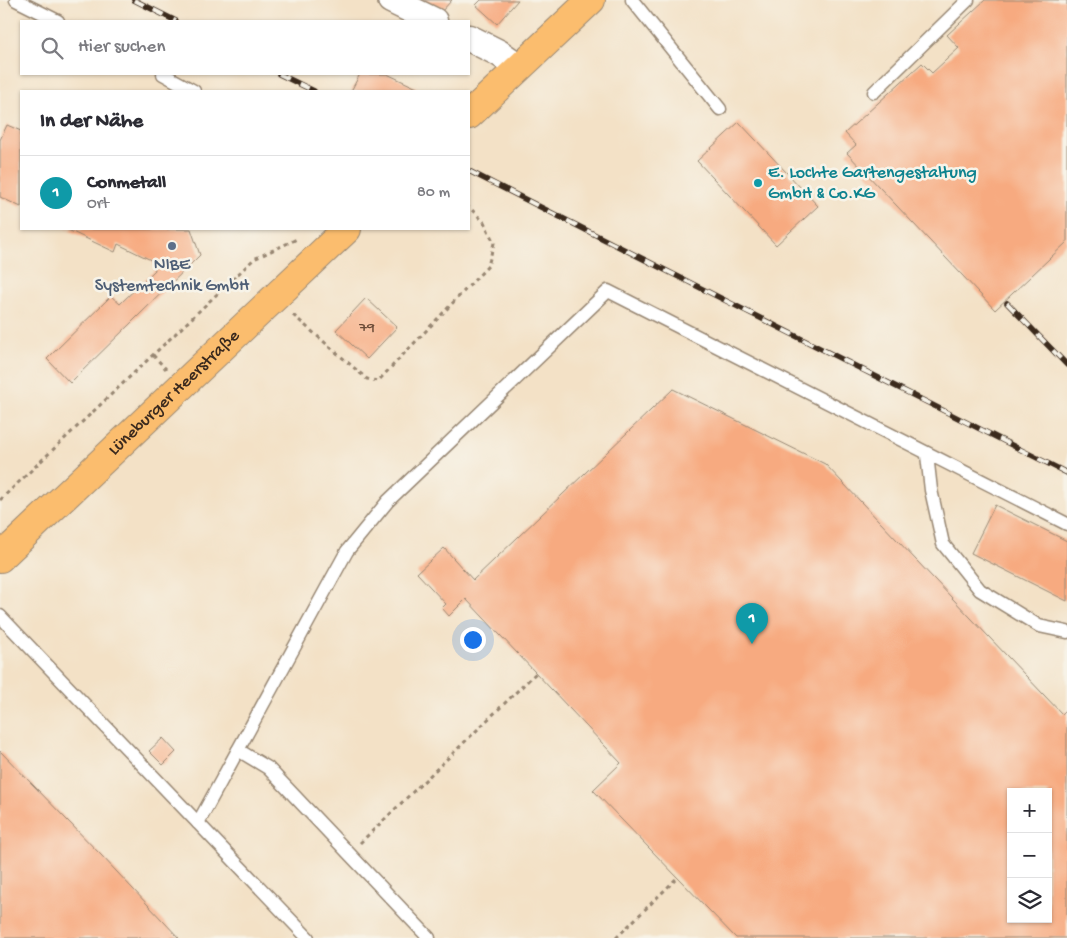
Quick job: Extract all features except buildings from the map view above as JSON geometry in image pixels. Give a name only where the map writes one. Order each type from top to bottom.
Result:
[{"type":"main road","points":[[470,113],[591,0]]},
{"type":"main road","name":"Lüneburger Heerstraße","points":[[0,558],[346,230]]},
{"type":"street","points":[[391,0],[432,20]]},
{"type":"street","points":[[470,38],[499,53],[519,67]]},
{"type":"lane","points":[[16,0],[56,20]]},
{"type":"lane","points":[[632,0],[720,109]]},
{"type":"lane","points":[[874,92],[968,0]]},
{"type":"lane","points":[[165,75],[192,90]]},
{"type":"lane","points":[[198,823],[347,551],[388,501],[608,291],[927,455],[1067,524]]},
{"type":"lane","points":[[927,455],[931,490],[943,544],[980,590],[1039,626],[1067,632]]},
{"type":"lane","points":[[0,616],[308,938]]},
{"type":"lane","points":[[238,750],[268,768],[429,938]]},
{"type":"path","points":[[276,297],[288,311],[366,379],[378,381],[488,266],[494,243],[484,222],[470,208]]},
{"type":"path","points":[[0,500],[254,259],[298,239],[303,234]]},
{"type":"path","points":[[348,854],[536,673]]},
{"type":"path","points":[[616,938],[678,877]]},
{"type":"railway","points":[[134,0],[174,20]]},
{"type":"railway","points":[[281,75],[312,90]]},
{"type":"railway","points":[[470,172],[1067,473]]},
{"type":"railway","points":[[1007,303],[1067,365]]},
{"type":"place","name":"E. Lochte Gartengestaltung GmbH & Co.KG","points":[[758,183]]},
{"type":"place","name":"NIBE Systemtechnik GmbH","points":[[172,246]]},
{"type":"place","name":"Conmetall","points":[[752,644]]}]
